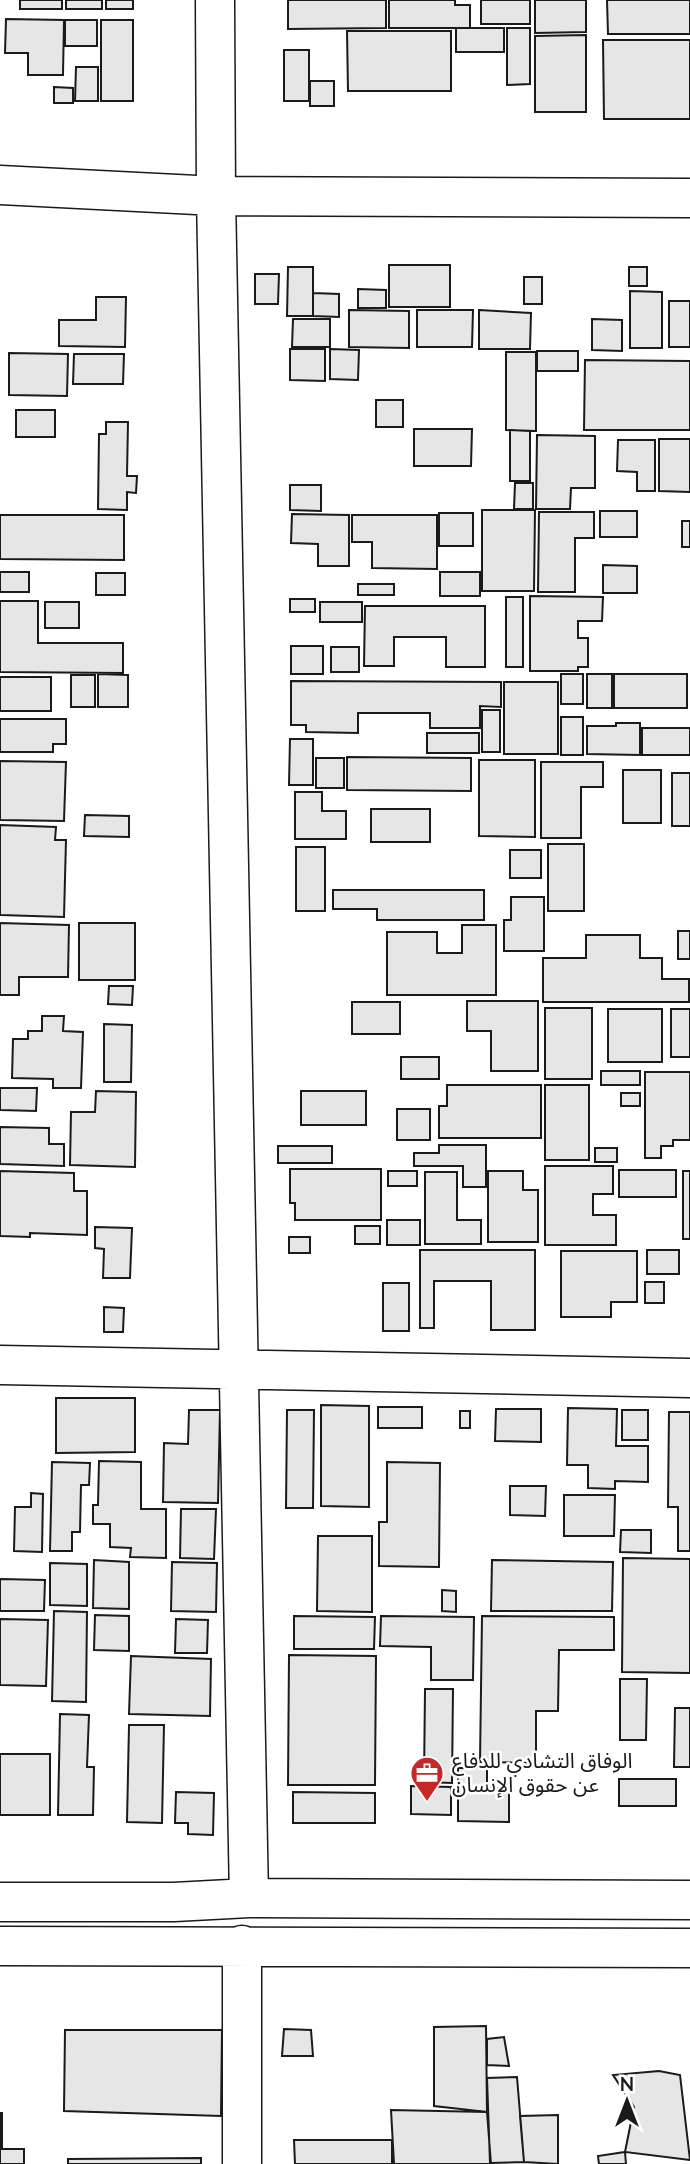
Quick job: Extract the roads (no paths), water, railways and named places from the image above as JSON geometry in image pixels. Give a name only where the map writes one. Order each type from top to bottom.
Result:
[{"type":"street","points":[[215,0],[216,197],[249,1898]]},
{"type":"street","points":[[0,185],[216,197],[690,198]]},
{"type":"street","points":[[0,1365],[690,1378]]},
{"type":"street","points":[[0,1902],[174,1902],[249,1898],[690,1900]]},
{"type":"street","points":[[242,1945],[242,2164]]},
{"type":"street","points":[[0,1946],[690,1948]]},
{"type":"place","name":"الوفاق التشادي للدفاع عن حقوق الإنسان","points":[[427,1803]]}]
